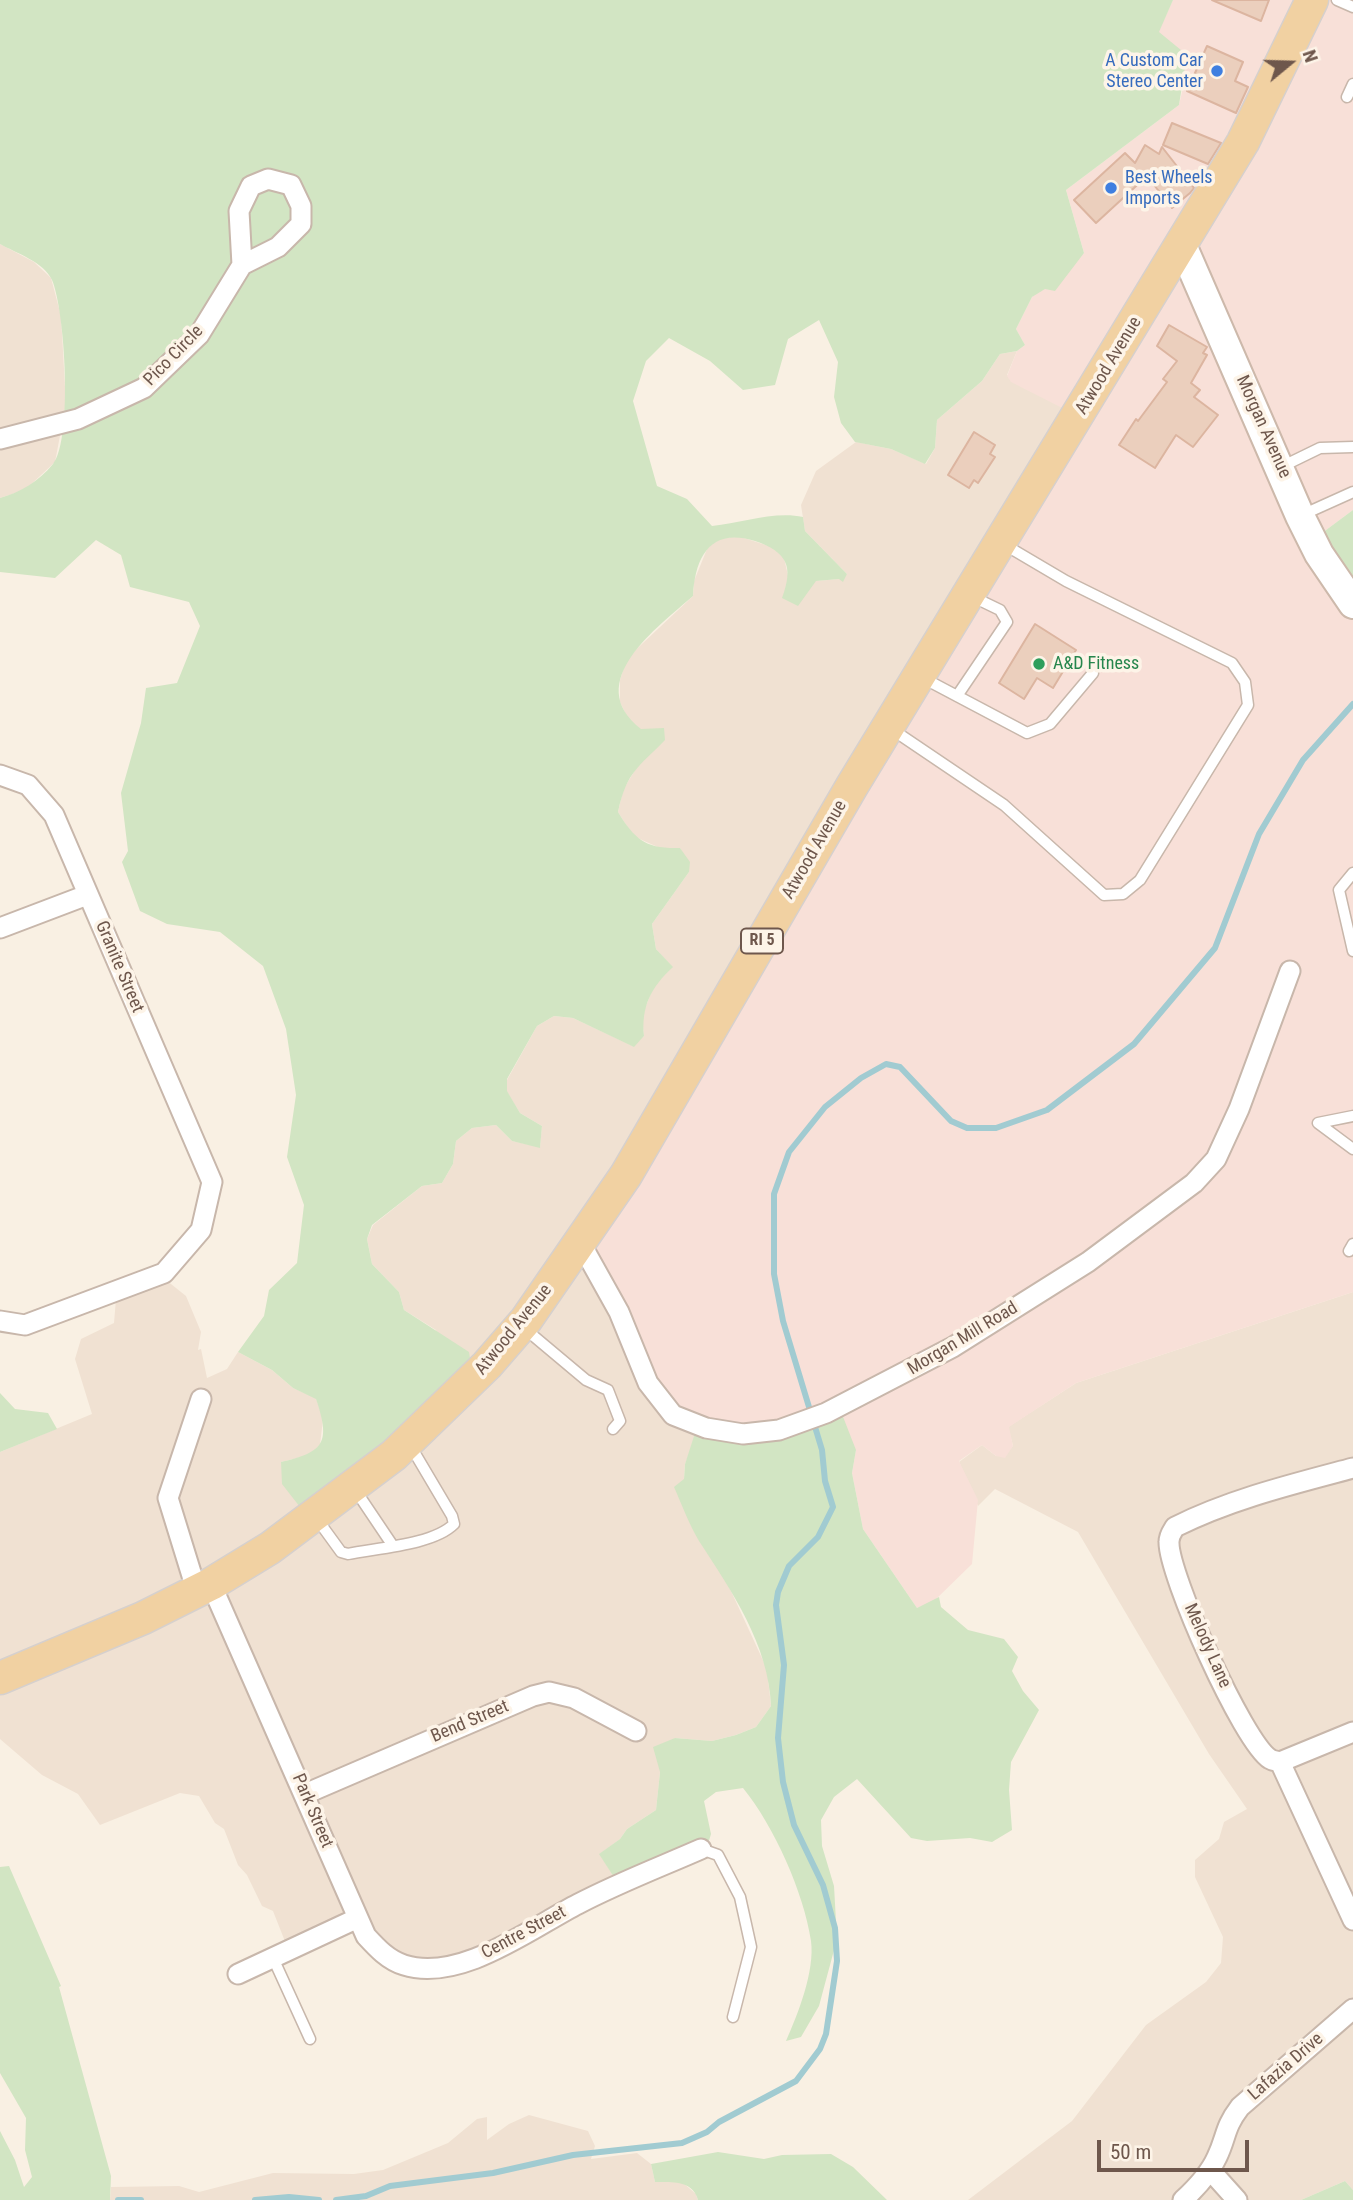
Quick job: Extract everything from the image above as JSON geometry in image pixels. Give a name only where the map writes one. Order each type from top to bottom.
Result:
[{"type":"main road","name":"Atwood Avenue","points":[[0,1678],[143,1618],[204,1588],[270,1548],[408,1441],[487,1365],[521,1325],[626,1175],[888,727],[1244,142],[1312,0]]},
{"type":"street","name":"Morgan Avenue","points":[[1182,245],[1300,516],[1319,554],[1353,604]]},
{"type":"street","name":"Pico Circle","points":[[0,439],[78,419],[144,388],[199,335],[242,265]]},
{"type":"street","name":"Granite Street","points":[[0,775],[27,785],[54,815],[212,1182],[201,1230],[164,1273],[25,1325],[0,1321]]},
{"type":"street","points":[[0,928],[87,895]]},
{"type":"street","name":"Morgan Mill Road","points":[[580,1242],[620,1311],[648,1383],[673,1415],[706,1428],[743,1434],[779,1430],[826,1413],[953,1348],[1088,1262],[1194,1183],[1216,1159],[1239,1109],[1290,971]]},
{"type":"street","name":"Park Street","points":[[201,1399],[168,1498],[204,1588],[304,1794],[358,1919]]},
{"type":"street","name":"Melody Lane","points":[[1353,1468],[1281,1487],[1202,1514],[1175,1527],[1170,1535],[1172,1561],[1222,1684],[1253,1737],[1270,1759],[1280,1762],[1353,1920]]},
{"type":"street","name":"Bend Street","points":[[304,1794],[533,1696],[549,1692],[574,1698],[636,1731]]},
{"type":"street","points":[[1280,1762],[1353,1732]]},
{"type":"street","name":"Centre Street","points":[[358,1919],[366,1936],[384,1954],[405,1965],[432,1966],[472,1961],[578,1904],[701,1849]]},
{"type":"street","points":[[238,1974],[358,1919]]},
{"type":"street","name":"Lafazia Drive","points":[[1183,2200],[1210,2170],[1219,2154],[1227,2124],[1240,2107],[1353,2009]]},
{"type":"street","points":[[1210,2170],[1237,2200]]},
{"type":"lane","points":[[1337,0],[1353,7]]},
{"type":"lane","points":[[1347,97],[1353,84]]},
{"type":"lane","points":[[1280,467],[1320,448],[1353,447]]},
{"type":"lane","points":[[1300,516],[1353,492]]},
{"type":"lane","points":[[888,727],[1004,805],[1104,895],[1123,894],[1140,880],[1234,732],[1248,705],[1245,682],[1232,663],[1066,581],[1001,543]]},
{"type":"lane","points":[[957,696],[1007,622],[1000,610],[969,595]]},
{"type":"lane","points":[[919,677],[1027,733],[1050,724],[1093,673]]},
{"type":"lane","points":[[1339,890],[1353,873]]},
{"type":"lane","points":[[1339,890],[1353,890]]},
{"type":"lane","points":[[1339,890],[1353,951]]},
{"type":"lane","points":[[1353,1116],[1318,1123],[1353,1149]]},
{"type":"lane","points":[[521,1325],[586,1380],[608,1390],[620,1421],[613,1429]]},
{"type":"lane","points":[[314,1515],[341,1552],[348,1554],[432,1536],[454,1524],[443,1496],[408,1441]]},
{"type":"lane","points":[[353,1485],[393,1546]]},
{"type":"lane","points":[[701,1849],[718,1855],[740,1898],[751,1947],[733,2017]]},
{"type":"lane","points":[[273,1958],[310,2039]]},
{"type":"shaded area","points":[[1173,0],[1353,0],[1353,510],[1318,536],[1353,603],[1353,1292],[1076,1383],[1009,1427],[1013,1446],[1005,1458],[996,1456],[982,1445],[959,1461],[978,1500],[972,1564],[933,1602],[917,1608],[863,1529],[852,1473],[856,1450],[741,1435],[669,1410],[590,1255],[1078,416],[1011,382],[1007,376],[1017,351],[1025,345],[1016,329],[1032,297],[1084,253],[1066,190],[1179,105],[1184,83],[1158,32]]},
{"type":"shaded area","points":[[0,244],[34,262],[51,278],[61,316],[66,404],[55,462],[25,490],[0,498]]},
{"type":"shaded area","points":[[1017,351],[1007,375],[1078,416],[685,1464],[684,1479],[698,1538],[725,1578],[767,1669],[771,1706],[756,1727],[736,1735],[712,1741],[675,1738],[660,1772],[656,1810],[627,1829],[620,1839],[600,1854],[619,1885],[514,1941],[410,1966],[360,1921],[288,1949],[273,1911],[262,1906],[247,1875],[238,1865],[224,1829],[215,1823],[199,1796],[180,1793],[100,1825],[78,1794],[42,1775],[0,1739],[0,1452],[92,1414],[75,1359],[81,1339],[114,1323],[116,1299],[166,1280],[186,1296],[201,1332],[198,1350],[201,1349],[207,1378],[227,1369],[238,1352],[272,1370],[293,1388],[316,1398],[323,1419],[320,1445],[310,1455],[281,1462],[307,1516],[436,1330],[404,1310],[399,1292],[372,1264],[367,1239],[373,1225],[422,1186],[442,1183],[453,1164],[456,1141],[472,1128],[496,1125],[512,1141],[540,1147],[542,1126],[520,1113],[507,1092],[507,1080],[537,1026],[554,1016],[573,1018],[633,1046],[644,1036],[642,1016],[655,983],[672,967],[656,949],[652,924],[689,872],[680,848],[660,848],[633,836],[618,812],[623,790],[641,760],[659,745],[628,719],[620,702],[620,680],[627,658],[693,596],[694,581],[707,549],[717,539],[738,536],[775,548],[784,558],[789,580],[839,579],[847,574],[805,531],[801,505],[816,471],[856,442],[891,449],[926,464],[935,448],[937,420],[982,381],[1000,354]]},
{"type":"shaded area","points":[[1353,1292],[1353,2190],[1345,2181],[1301,2200],[968,2200],[1072,2121],[1146,2025],[1206,1982],[1221,1963],[1223,1937],[1195,1877],[1195,1860],[1219,1839],[1224,1822],[1247,1809],[1209,1754],[1078,1532],[995,1489],[978,1506],[959,1462],[982,1445],[996,1456],[1013,1446],[1008,1427],[1076,1383]]},
{"type":"shaded area","points":[[529,2115],[588,2131],[595,2146],[591,2159],[637,2153],[651,2164],[655,2182],[682,2182],[696,2194],[698,2200],[110,2200],[111,2187],[179,2186],[199,2192],[273,2173],[354,2174],[383,2170],[448,2143],[477,2119],[487,2117],[487,2140],[509,2124]]},
{"type":"green space","points":[[0,0],[1173,0],[1159,32],[1187,55],[1179,105],[1066,190],[1084,253],[1055,291],[1045,289],[1032,297],[1016,329],[1025,345],[1017,351],[1000,354],[982,381],[937,420],[935,448],[925,464],[891,449],[855,442],[841,423],[834,397],[838,362],[819,320],[788,339],[775,385],[743,390],[710,361],[669,338],[646,361],[633,401],[657,486],[687,499],[712,526],[769,516],[803,517],[805,531],[847,574],[843,582],[839,579],[816,581],[798,606],[782,598],[787,569],[781,555],[755,541],[727,538],[708,548],[702,557],[694,582],[693,596],[645,639],[631,656],[622,674],[619,693],[625,711],[641,729],[664,728],[665,740],[630,779],[618,812],[630,830],[643,841],[658,847],[680,848],[690,862],[689,872],[652,924],[656,949],[673,967],[649,998],[644,1016],[644,1036],[634,1047],[573,1018],[554,1016],[537,1026],[507,1079],[507,1091],[520,1113],[542,1126],[540,1148],[512,1141],[496,1125],[472,1128],[456,1141],[453,1164],[442,1183],[422,1186],[372,1225],[367,1239],[372,1264],[399,1292],[404,1310],[469,1352],[473,1379],[307,1516],[282,1484],[281,1462],[307,1454],[320,1443],[323,1426],[316,1399],[293,1388],[272,1370],[238,1352],[264,1316],[269,1290],[297,1263],[304,1205],[287,1157],[296,1095],[286,1029],[263,966],[220,932],[167,924],[140,911],[122,862],[128,851],[121,793],[141,723],[146,688],[177,683],[200,626],[189,602],[130,587],[121,555],[96,540],[55,578],[0,572],[0,498],[29,486],[53,464],[63,429],[65,374],[57,295],[52,280],[36,263],[0,244]]},
{"type":"green space","points":[[1353,510],[1353,603],[1318,536]]},
{"type":"green space","points":[[0,1393],[15,1409],[48,1413],[57,1429],[0,1452]]},
{"type":"green space","points":[[840,1409],[856,1450],[852,1473],[863,1529],[917,1608],[939,1597],[941,1607],[968,1630],[1004,1639],[1018,1657],[1012,1671],[1023,1691],[1039,1710],[1011,1762],[1009,1790],[1012,1830],[992,1842],[970,1838],[927,1841],[911,1838],[857,1779],[834,1797],[821,1820],[822,1846],[834,1886],[837,1939],[819,2006],[801,2037],[786,2041],[808,1979],[811,1941],[802,1902],[786,1861],[766,1821],[743,1788],[716,1792],[704,1801],[711,1834],[707,1847],[619,1885],[599,1854],[620,1839],[627,1829],[656,1810],[660,1772],[653,1747],[675,1738],[712,1741],[736,1735],[756,1727],[771,1706],[769,1683],[756,1640],[735,1599],[695,1535],[674,1487],[684,1479],[685,1464],[696,1430],[741,1435]]},
{"type":"green space","points":[[9,1866],[61,1986],[59,1987],[111,2176],[110,2200],[0,2200],[0,2131],[15,2160],[24,2187],[32,2177],[25,2150],[26,2118],[0,2073],[0,1867]]},
{"type":"green space","points":[[718,2152],[764,2159],[782,2155],[831,2154],[853,2167],[887,2200],[698,2200],[695,2193],[686,2186],[674,2182],[655,2182],[651,2164]]},
{"type":"green space","points":[[1345,2181],[1353,2190],[1353,2200],[1301,2200]]},
{"type":"building","points":[[1212,0],[1269,0],[1261,21]]},
{"type":"building","name":"A Custom Car Stereo Center","points":[[1207,46],[1243,62],[1235,81],[1248,87],[1236,113],[1187,91]]},
{"type":"building","points":[[1172,123],[1221,143],[1208,164],[1163,145]]},
{"type":"building","points":[[1145,145],[1159,154],[1162,147],[1194,188],[1172,208],[1147,176],[1096,223],[1074,200],[1125,153],[1135,163]]},
{"type":"building","points":[[1169,325],[1207,347],[1203,353],[1207,355],[1191,383],[1200,390],[1194,397],[1218,415],[1193,447],[1176,435],[1155,468],[1119,445],[1136,419],[1138,421],[1167,382],[1163,379],[1177,361],[1157,346]]},
{"type":"building","points":[[974,432],[995,445],[990,454],[995,457],[978,483],[974,480],[969,488],[948,475]]},
{"type":"building","name":"A&D Fitness","points":[[1035,624],[1076,650],[1053,688],[1037,678],[1024,699],[999,683]]},
{"type":"waterway","points":[[336,2200],[366,2196],[390,2186],[493,2173],[573,2155],[682,2143],[707,2132],[719,2122],[796,2081],[820,2049],[826,2034],[837,1961],[835,1928],[823,1885],[794,1825],[783,1782],[778,1738],[784,1665],[776,1605],[778,1592],[789,1566],[818,1537],[833,1507],[825,1481],[822,1450],[783,1321],[774,1274],[774,1194],[789,1152],[825,1107],[861,1078],[886,1064],[900,1067],[951,1121],[967,1128],[996,1128],[1047,1110],[1134,1044],[1215,948],[1259,834],[1303,760],[1353,704]]},
{"type":"waterway","points":[[255,2200],[289,2197],[319,2200]]},
{"type":"waterway","points":[[118,2200],[141,2200]]},
{"type":"place","name":"A Custom Car Stereo Center","points":[[1217,71]]},
{"type":"place","name":"Best Wheels Imports","points":[[1111,188]]},
{"type":"place","name":"A&D Fitness","points":[[1039,664]]}]
